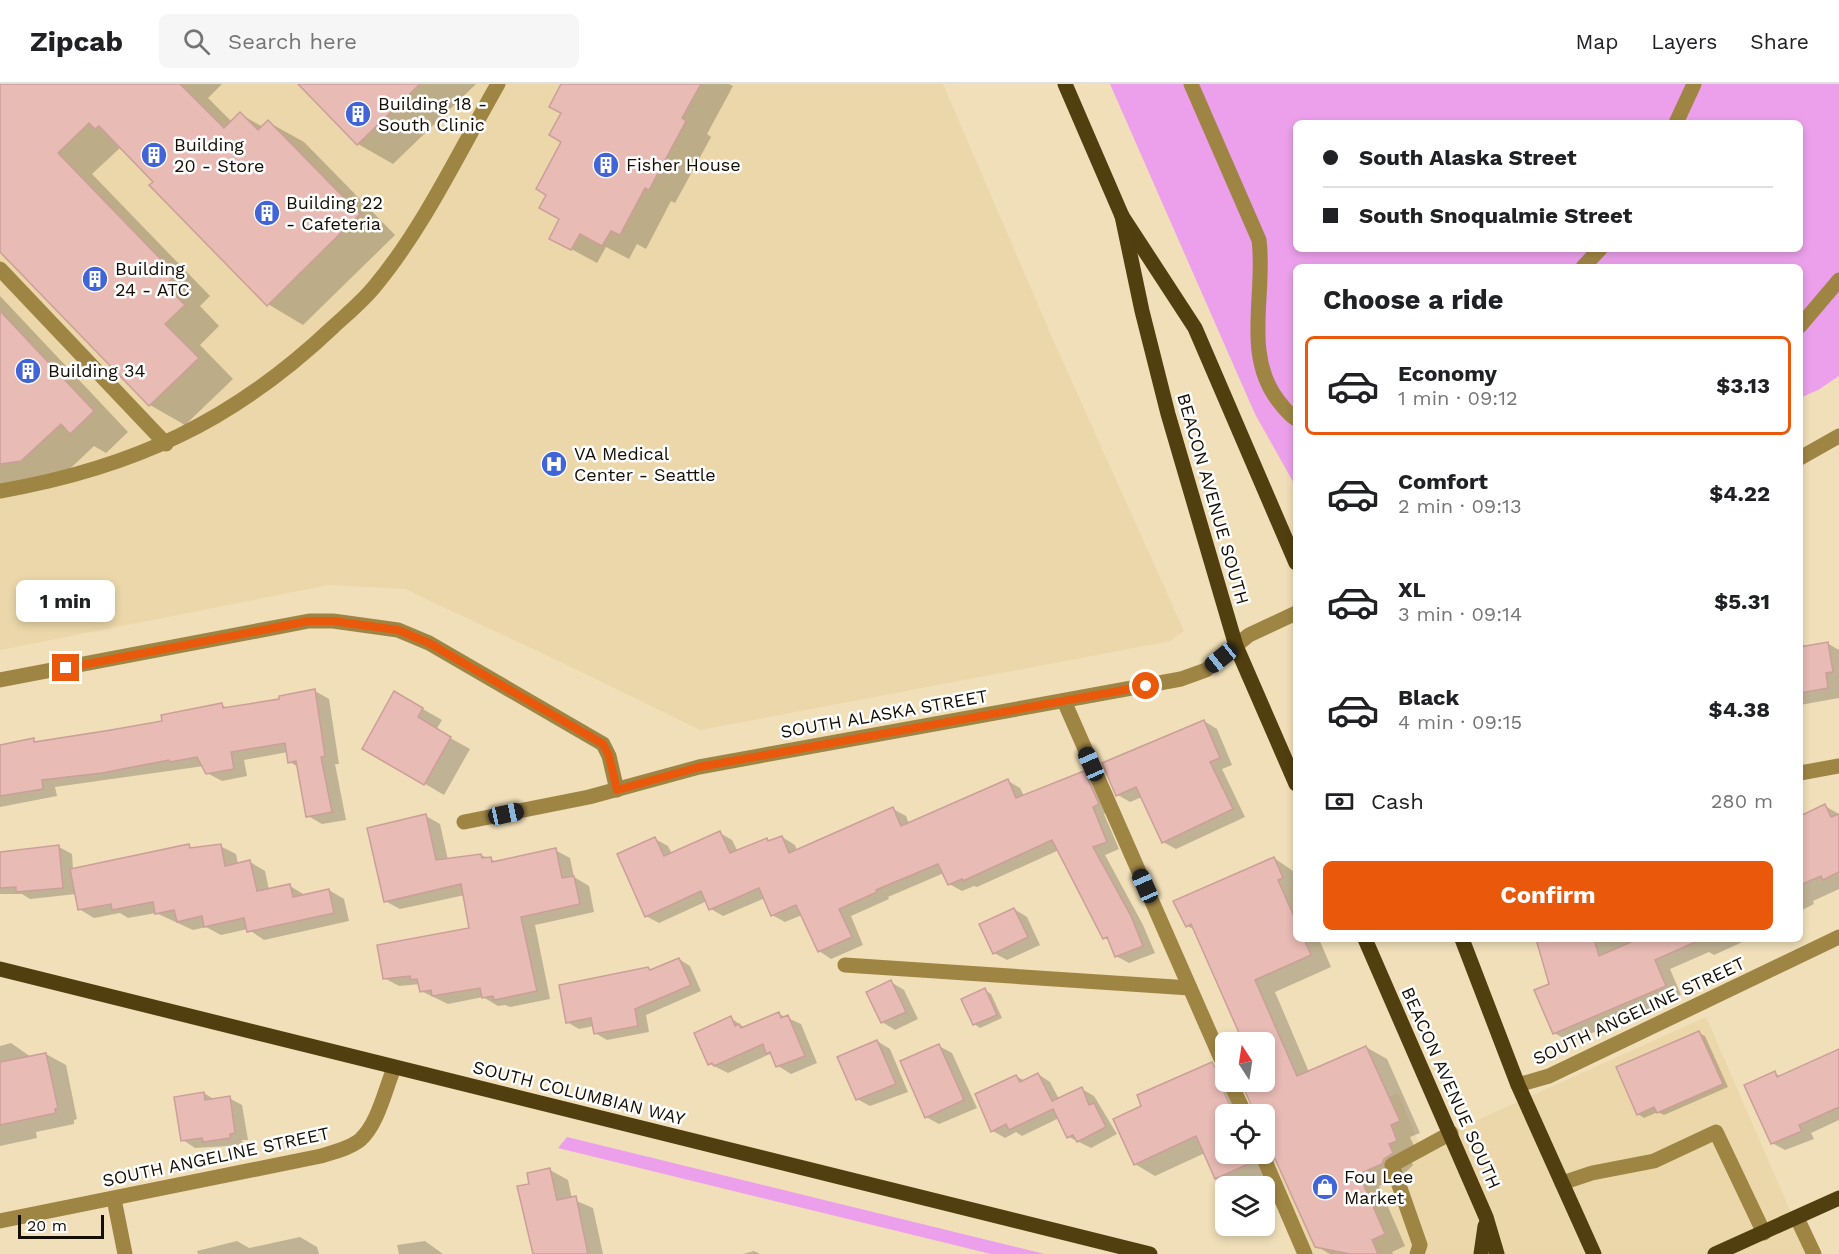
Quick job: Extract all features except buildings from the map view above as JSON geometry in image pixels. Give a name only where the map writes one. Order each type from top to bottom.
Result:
[{"type":"main road","name":"BEACON AVENUE SOUTH","points":[[1065,84],[1122,216],[1195,328],[1293,556]]},
{"type":"main road","name":"BEACON AVENUE SOUTH","points":[[1122,216],[1142,311],[1168,414],[1236,646],[1293,777]]},
{"type":"main road","name":"BEACON AVENUE SOUTH","points":[[1366,942],[1451,1133],[1486,1217],[1497,1254]]},
{"type":"main road","points":[[1463,942],[1518,1085],[1594,1254]]},
{"type":"main road","name":"SOUTH COLUMBIAN WAY","points":[[0,969],[1150,1254]]},
{"type":"main road","points":[[1715,1254],[1839,1198]]},
{"type":"main road","points":[[1481,1254],[1486,1217]]},
{"type":"street","points":[[0,491],[61,480],[166,444],[220,415],[275,378],[375,286],[418,223],[498,84]]},
{"type":"street","points":[[1191,84],[1259,240],[1263,265],[1257,313],[1261,367],[1270,390],[1293,417]]},
{"type":"street","points":[[1677,120],[1694,84]]},
{"type":"street","points":[[1586,264],[1597,252]]},
{"type":"street","points":[[0,270],[166,444]]},
{"type":"street","points":[[1803,322],[1839,280]]},
{"type":"street","points":[[1803,456],[1839,436]]},
{"type":"street","name":"SOUTH ALASKA STREET","points":[[464,822],[617,790],[699,767],[1181,679],[1206,670],[1250,635],[1293,614]]},
{"type":"street","points":[[0,680],[309,621],[333,621],[398,630],[429,643],[603,744],[609,756],[617,790]]},
{"type":"street","points":[[1064,701],[1215,1045]]},
{"type":"street","points":[[1803,772],[1839,766]]},
{"type":"street","name":"SOUTH ANGELINE STREET","points":[[1518,1085],[1549,1076],[1839,937]]},
{"type":"street","points":[[845,965],[1190,988]]},
{"type":"street","name":"SOUTH ANGELINE STREET","points":[[0,1221],[321,1156],[342,1149],[359,1140],[370,1127],[394,1068]]},
{"type":"street","points":[[1562,1184],[1592,1173],[1654,1161],[1716,1132],[1764,1233]]},
{"type":"street","points":[[1417,1254],[1420,1245],[1392,1165],[1451,1133]]},
{"type":"street","points":[[1266,1164],[1305,1254]]},
{"type":"street","points":[[114,1199],[125,1254]]},
{"type":"street","points":[[1797,1218],[1814,1254]]},
{"type":"shaded area","name":"VA Medical Center - Seattle","points":[[0,84],[943,84],[1054,342],[1184,631],[1170,641],[700,730],[405,589],[329,585],[0,650]]},
{"type":"shaded area","points":[[1110,84],[1839,84],[1839,376],[1803,397],[1803,264],[1293,264],[1293,482],[1255,414]]},
{"type":"shaded area","points":[[1706,1017],[1809,1254],[1313,1254],[1275,1163],[1275,1146],[1398,1093],[1420,1146]]},
{"type":"shaded area","points":[[567,1137],[1045,1254],[991,1254],[558,1148]]},
{"type":"place","name":"Building 18 - South Clinic","points":[[358,114]]},
{"type":"place","name":"Building 20 - Store","points":[[154,155]]},
{"type":"place","name":"Fisher House","points":[[606,165]]},
{"type":"place","name":"Building 22 - Cafeteria","points":[[267,213]]},
{"type":"place","name":"Building 24 - ATC","points":[[95,279]]},
{"type":"place","name":"Building 34","points":[[28,371]]},
{"type":"place","name":"VA Medical Center - Seattle","points":[[554,464]]},
{"type":"place","name":"Fou Lee Market","points":[[1325,1187]]},
{"type":"route","points":[[66,668],[309,621],[333,621],[398,630],[429,643],[603,744],[609,756],[617,790],[699,767],[1146,686]]}]
